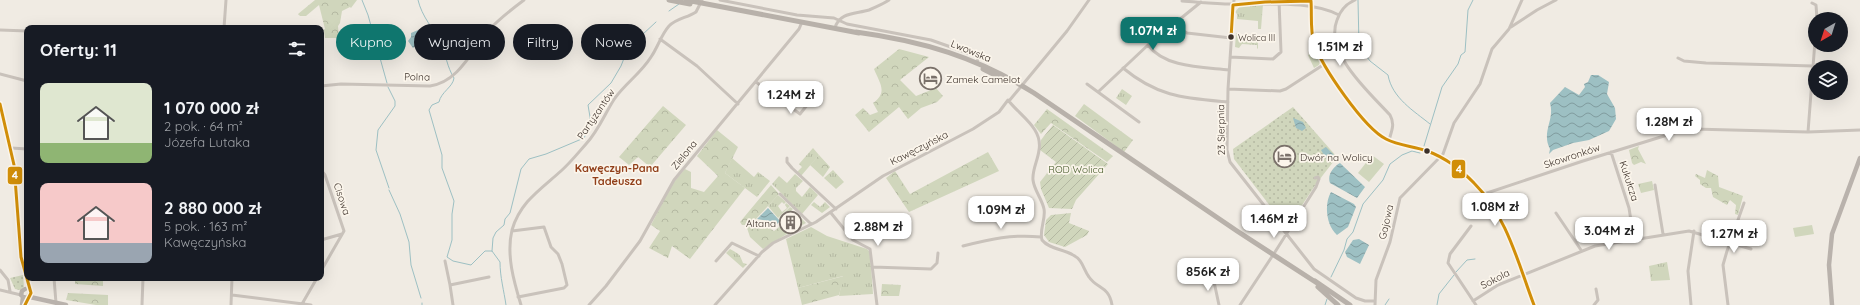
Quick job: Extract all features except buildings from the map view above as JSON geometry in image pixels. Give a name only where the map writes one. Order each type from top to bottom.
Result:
[{"type":"main road","name":"Lwowska","points":[[669,0],[700,3],[856,32],[911,44],[949,55],[982,68],[1021,87]]},
{"type":"main road","name":"Lwowska","points":[[856,32],[890,37],[930,46],[977,62],[1021,87],[1068,117],[1350,305]]},
{"type":"main road","name":"Lwowska","points":[[1274,254],[1317,282]]},
{"type":"main road","points":[[1306,276],[1338,305]]},
{"type":"street","points":[[224,25],[226,0]]},
{"type":"street","name":"Polna","points":[[324,86],[341,84],[430,86],[440,84],[455,73],[490,29],[524,0]]},
{"type":"street","points":[[720,0],[797,15],[839,20],[847,24],[931,40],[979,58],[977,62]]},
{"type":"street","points":[[835,28],[839,20],[844,16],[869,10],[889,0]]},
{"type":"street","name":"Kawęczyńska","points":[[714,305],[759,256],[782,237],[830,213],[872,182],[994,116],[1021,87],[1067,31],[1089,0]]},
{"type":"street","name":"23 Sierpnia","points":[[1234,0],[1228,89],[1227,150],[1230,162],[1286,234],[1319,273],[1361,300],[1375,303]]},
{"type":"street","points":[[1311,0],[1313,38],[1323,65],[1337,86],[1375,131],[1389,140],[1423,150],[1440,158],[1463,174],[1484,194],[1498,215],[1534,305]]},
{"type":"street","points":[[1182,1],[1233,5],[1279,1],[1311,0],[1316,2]]},
{"type":"street","points":[[1355,0],[1346,5],[1339,15],[1334,35],[1336,44],[1344,60],[1358,80],[1394,121],[1389,140]]},
{"type":"street","points":[[1509,29],[1522,0]]},
{"type":"street","points":[[1509,29],[1537,10],[1556,0]]},
{"type":"street","points":[[1230,57],[1273,59],[1278,56],[1281,52],[1279,1]]},
{"type":"street","points":[[1098,92],[1172,24],[1201,2]]},
{"type":"street","name":"Partyzantów","points":[[521,305],[509,252],[512,231],[526,202],[562,170],[595,134],[615,98],[646,64],[659,45],[662,34],[673,22],[696,12],[700,3]]},
{"type":"street","points":[[1812,3],[1816,5],[1816,12]]},
{"type":"street","points":[[1325,5],[1339,15]]},
{"type":"street","name":"Zielona","points":[[588,305],[610,282],[640,241],[674,180],[799,29],[802,22]]},
{"type":"street","points":[[1172,24],[1187,33],[1231,38]]},
{"type":"street","name":"Gajowa","points":[[1375,303],[1376,282],[1390,240],[1398,202],[1407,189],[1440,158],[1445,150],[1450,132],[1458,115],[1482,79],[1491,51],[1497,41],[1509,29]]},
{"type":"street","points":[[0,30],[24,31]]},
{"type":"street","points":[[660,39],[697,66],[738,104]]},
{"type":"street","points":[[1148,45],[1159,55],[1173,62],[1189,66],[1229,70]]},
{"type":"street","points":[[1678,58],[1706,63],[1808,66]]},
{"type":"street","points":[[1228,89],[1280,91],[1286,89],[1323,65]]},
{"type":"street","points":[[1123,68],[1141,81],[1167,94],[1177,97],[1228,102]]},
{"type":"street","points":[[0,74],[24,80]]},
{"type":"street","points":[[756,82],[800,114],[819,90]]},
{"type":"street","points":[[1087,84],[1139,122]]},
{"type":"street","points":[[1808,132],[1810,100]]},
{"type":"street","points":[[1008,101],[1036,131],[1039,137],[1039,151],[1033,180],[1044,208],[1041,238]]},
{"type":"street","points":[[0,104],[12,148],[21,257],[24,270]]},
{"type":"street","name":"Skowronków","points":[[1484,194],[1611,152],[1677,132],[1693,129],[1808,132],[1860,130]]},
{"type":"street","points":[[12,148],[24,149]]},
{"type":"street","name":"Kukułcza","points":[[1611,152],[1629,208],[1634,240]]},
{"type":"street","points":[[787,158],[787,162],[792,168],[836,209]]},
{"type":"street","points":[[1832,305],[1829,265],[1832,234],[1860,158]]},
{"type":"street","name":"Cisowa","points":[[324,173],[326,175],[344,231],[342,234]]},
{"type":"street","points":[[1240,305],[1316,187],[1319,179],[1318,177],[1315,178]]},
{"type":"street","points":[[1655,185],[1663,234]]},
{"type":"street","points":[[780,194],[810,224]]},
{"type":"street","points":[[1728,305],[1723,265],[1744,203]]},
{"type":"street","points":[[1556,212],[1581,250]]},
{"type":"street","points":[[830,213],[853,240],[870,249],[877,305]]},
{"type":"street","points":[[1471,226],[1448,259],[1448,263],[1476,305]]},
{"type":"street","points":[[512,231],[544,227],[551,247],[560,259],[567,279],[567,285],[564,288],[518,297]]},
{"type":"street","name":"Sokola","points":[[1473,301],[1498,285],[1522,274],[1581,250],[1595,246],[1679,231],[1694,231],[1751,249]]},
{"type":"street","points":[[1691,305],[1688,271],[1694,231]]},
{"type":"street","points":[[324,239],[342,234]]},
{"type":"street","points":[[324,266],[342,234]]},
{"type":"street","points":[[963,246],[998,237],[1018,236],[1041,238],[1046,244],[1070,253],[1080,260],[1090,279],[1108,293],[1112,305]]},
{"type":"street","points":[[1282,240],[1291,240]]},
{"type":"street","points":[[716,261],[732,243],[759,256]]},
{"type":"street","points":[[873,267],[931,269],[937,263],[938,253]]},
{"type":"street","points":[[445,262],[453,305]]},
{"type":"street","points":[[0,270],[8,280],[10,291]]},
{"type":"street","points":[[450,285],[489,277]]},
{"type":"street","points":[[1213,277],[1219,305]]},
{"type":"street","points":[[24,305],[26,294],[25,281]]},
{"type":"street","points":[[54,281],[56,303]]},
{"type":"street","points":[[142,305],[143,281]]},
{"type":"street","points":[[231,305],[232,281]]},
{"type":"street","points":[[302,304],[315,281]]},
{"type":"street","points":[[1594,305],[1598,300],[1596,289]]},
{"type":"street","points":[[0,290],[26,294],[66,305]]},
{"type":"street","points":[[232,295],[311,305]]},
{"type":"green space","points":[[315,0],[357,0],[351,8],[350,7],[342,11],[340,23],[336,24],[336,38],[325,38],[325,29],[319,5],[306,16],[300,16],[298,14]]},
{"type":"green space","points":[[1263,4],[1261,29],[1258,29],[1258,21],[1237,19],[1237,14],[1235,12],[1241,5]]},
{"type":"green space","points":[[1236,33],[1240,34],[1240,38],[1258,39],[1258,48],[1257,49],[1257,45],[1242,44],[1239,48],[1235,47]]},
{"type":"green space","points":[[899,49],[929,57],[900,80],[916,96],[936,88],[943,96],[937,102],[921,108],[908,119],[899,107],[869,132],[855,115],[863,108],[870,115],[878,112],[873,103],[878,99],[881,88],[874,69]]},
{"type":"green space","points":[[1313,49],[1320,62],[1319,65],[1314,68],[1308,55],[1314,51]]},
{"type":"green space","points":[[1122,89],[1132,96],[1126,105],[1116,98]]},
{"type":"green space","points":[[1084,104],[1133,140],[1124,152],[1075,116]]},
{"type":"green space","points":[[663,106],[686,125],[650,167],[638,157],[629,165],[619,157]]},
{"type":"green space","points":[[1293,107],[1337,157],[1316,184],[1287,228],[1234,159],[1233,149]]},
{"type":"green space","points":[[1047,109],[1113,156],[1107,162],[1051,123],[1041,134],[1034,125]]},
{"type":"green space","name":"ROD Wolica","points":[[1053,125],[1108,164],[1076,200],[1072,209],[1049,208],[1041,189],[1040,182],[1056,162],[1040,150],[1041,140]]},
{"type":"green space","points":[[717,130],[738,147],[725,173],[745,188],[690,259],[672,246],[668,258],[649,248],[660,231],[651,225],[672,184],[685,169],[691,172],[691,188],[704,192],[718,176],[697,156]]},
{"type":"green space","points":[[1639,146],[1638,149],[1646,164],[1641,162],[1634,165],[1632,163],[1629,150]]},
{"type":"green space","points":[[813,148],[819,155],[801,176],[797,172],[802,167],[799,164]]},
{"type":"green space","points":[[988,152],[999,171],[909,212],[886,178],[895,171],[910,194]]},
{"type":"green space","points":[[819,155],[830,167],[823,177],[810,165]]},
{"type":"green space","points":[[1372,155],[1384,164],[1369,182],[1358,173]]},
{"type":"green space","points":[[732,158],[754,177],[758,172],[770,181],[757,197],[725,173]]},
{"type":"green space","points":[[833,170],[844,182],[836,189],[824,178]]},
{"type":"green space","points":[[1707,170],[1718,176],[1719,187],[1743,196],[1738,215],[1735,214],[1736,205],[1730,200],[1727,205],[1713,197],[1711,188],[1706,188],[1700,184],[1700,180],[1695,176],[1696,174],[1705,178]]},
{"type":"green space","points":[[795,174],[803,181],[796,188],[796,191],[802,197],[810,187],[818,195],[802,214],[772,184],[779,176],[787,183]]},
{"type":"green space","points":[[1652,181],[1654,190],[1641,193],[1638,184]]},
{"type":"green space","points":[[771,185],[779,194],[756,219],[774,231],[783,224],[790,232],[763,249],[750,237],[746,225],[742,225],[740,222]]},
{"type":"green space","points":[[778,195],[786,202],[784,204],[782,202],[778,206],[782,212],[787,208],[785,205],[786,203],[790,206],[778,218],[768,206]]},
{"type":"green space","points":[[814,202],[820,207],[825,202],[830,207],[822,213],[811,205]]},
{"type":"green space","points":[[790,207],[793,209],[783,219],[787,222],[789,220],[792,222],[798,215],[806,223],[791,231],[779,218]]},
{"type":"green space","points":[[1071,213],[1069,223],[1089,231],[1087,235],[1065,247],[1049,242],[1044,235],[1046,220],[1051,215]]},
{"type":"green space","points":[[1812,225],[1814,234],[1795,237],[1793,228]]},
{"type":"green space","points":[[811,227],[827,236],[867,249],[870,252],[873,294],[839,296],[843,276],[798,288],[786,239]]},
{"type":"green space","points":[[730,249],[739,254],[743,263],[747,264],[743,268],[726,253]]},
{"type":"green space","points":[[1667,262],[1670,280],[1651,281],[1649,266]]},
{"type":"green space","points":[[23,275],[24,287],[20,290],[15,289],[10,278]]},
{"type":"green space","points":[[844,276],[839,295],[802,305],[798,288]]},
{"type":"green space","points":[[75,281],[103,281],[103,286],[75,284]]},
{"type":"green space","points":[[882,284],[901,285],[899,296],[881,296]]},
{"type":"green space","points":[[68,293],[108,295],[108,305],[96,305],[66,300]]},
{"type":"water","points":[[414,32],[413,48],[408,41],[411,37],[411,33]]},
{"type":"water","points":[[1591,75],[1598,75],[1609,82],[1607,94],[1615,108],[1616,119],[1609,131],[1589,140],[1573,143],[1553,150],[1549,154],[1550,149],[1547,131],[1551,115],[1550,103],[1565,87],[1579,95],[1585,87],[1584,84],[1588,82]]},
{"type":"water","points":[[1293,118],[1303,122],[1306,128],[1302,131],[1296,128]]},
{"type":"water","points":[[1326,147],[1335,156],[1330,161],[1327,160],[1321,150]]},
{"type":"water","points":[[1340,163],[1365,187],[1357,198],[1330,183],[1329,177],[1331,172]]},
{"type":"water","points":[[1331,192],[1354,204],[1356,207],[1348,227],[1337,235],[1330,226],[1327,214],[1327,202]]},
{"type":"water","points":[[768,208],[780,221],[776,225],[768,221],[757,219]]},
{"type":"water","points":[[1359,239],[1369,245],[1360,264],[1347,257],[1345,252],[1353,240]]},
{"type":"waterway","points":[[362,0],[368,15],[387,83]]},
{"type":"waterway","points":[[418,0],[425,17],[441,43],[454,78],[452,84],[442,95],[439,102],[432,105],[429,110],[442,155],[442,168],[454,201],[452,214],[452,240],[447,257],[453,261],[471,265],[485,251],[492,251],[500,262],[501,279],[506,305]]},
{"type":"waterway","points":[[1358,0],[1359,46],[1370,61],[1388,75],[1394,91],[1404,103],[1430,124]]},
{"type":"waterway","points":[[1424,146],[1442,87],[1458,64],[1461,55],[1465,52],[1468,10],[1473,0]]},
{"type":"waterway","points":[[669,11],[679,4]]},
{"type":"waterway","points":[[492,251],[493,238],[496,232],[504,225],[505,219],[510,213],[521,169],[529,159],[546,154],[584,138],[588,130],[590,117],[588,105],[611,83],[621,66],[628,48],[656,22]]},
{"type":"waterway","points":[[388,87],[395,101],[395,106],[378,130],[376,150],[389,188]]},
{"type":"waterway","points":[[1331,277],[1344,250],[1347,239],[1353,232],[1363,204],[1383,180],[1390,164],[1402,155],[1412,151],[1420,153]]},
{"type":"waterway","points":[[389,190],[400,214],[409,242],[411,265],[421,298]]},
{"type":"waterway","points":[[1456,272],[1467,260],[1475,259]]},
{"type":"waterway","points":[[1437,305],[1439,294],[1454,275]]},
{"type":"waterway","points":[[1325,305],[1327,299]]},
{"type":"waterway","points":[[1385,305],[1389,299]]},
{"type":"transit line","name":"4","points":[[1231,38],[1233,5],[1265,2],[1311,1],[1314,43],[1318,54],[1345,96],[1377,133],[1396,143],[1422,149],[1446,160],[1464,173],[1474,183],[1495,210],[1503,225],[1517,257],[1534,305]]},
{"type":"transit line","name":"4","points":[[0,104],[14,165],[21,257],[24,268]]},
{"type":"transit line","name":"4","points":[[25,305],[31,293],[28,281]]},
{"type":"place","name":"Wolica III","points":[[1231,37]]},
{"type":"place","name":"Zamek Camelot","points":[[930,79]]},
{"type":"place","name":"Dwór na Wolicy","points":[[1285,157]]},
{"type":"place","name":"Altana","points":[[791,223]]},
{"type":"district","name":"Kawęczyn-Pana Tadeusza","points":[[617,174]]}]
